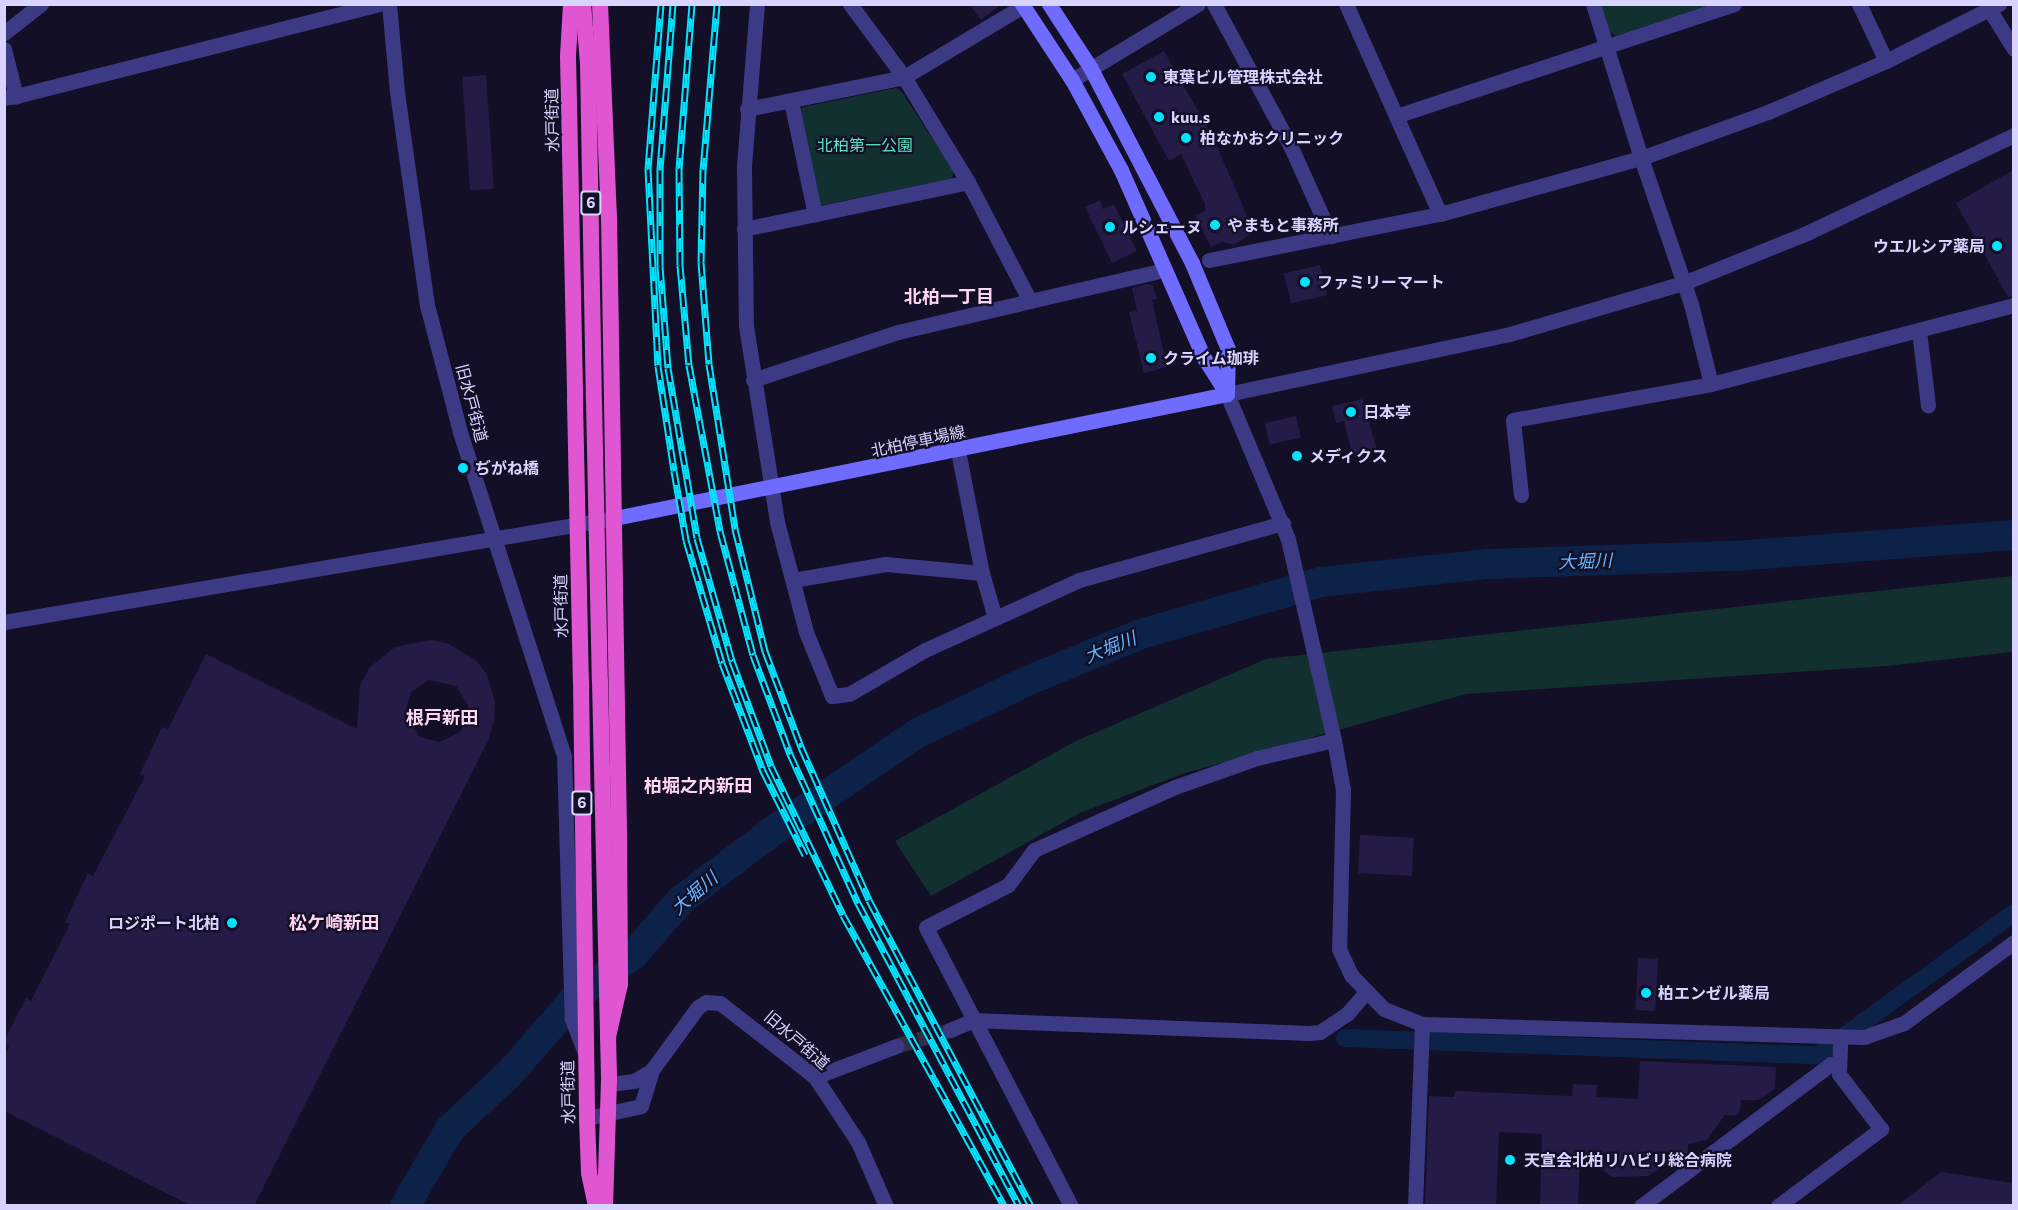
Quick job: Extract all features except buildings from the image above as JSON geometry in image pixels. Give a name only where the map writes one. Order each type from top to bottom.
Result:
[{"type":"highway","name":"水戸街道","points":[[571,4],[568,56],[581,681],[585,1054],[589,1173],[596,1206]]},
{"type":"highway","name":"6","points":[[583,4],[588,63],[606,907],[609,1116],[605,1206]]},
{"type":"highway","points":[[600,4],[615,518],[620,984],[608,1037]]},
{"type":"main road","points":[[1049,4],[1090,67],[1192,263],[1228,349],[1227,394]]},
{"type":"main road","points":[[1023,5],[1072,80],[1121,170],[1204,358],[1227,394]]},
{"type":"main road","name":"北柏停車場線","points":[[615,518],[772,489],[1227,394]]},
{"type":"street","points":[[4,33],[41,4]]},
{"type":"street","points":[[4,49],[10,97],[379,4]]},
{"type":"street","name":"旧水戸街道","points":[[389,4],[397,92],[427,305],[494,537],[564,756],[568,836],[567,940],[573,1019],[585,1054]]},
{"type":"street","points":[[757,4],[747,109],[744,229],[746,326],[772,489],[793,580],[806,632],[832,696],[837,698],[925,650],[1079,580],[1283,523]]},
{"type":"street","points":[[850,4],[904,77],[968,182],[1030,301]]},
{"type":"street","points":[[1072,80],[1090,67],[1198,4]]},
{"type":"street","points":[[1214,4],[1290,145],[1331,236]]},
{"type":"street","points":[[1346,4],[1440,214]]},
{"type":"street","points":[[1593,4],[1683,283],[1711,384]]},
{"type":"street","points":[[1396,116],[1734,4]]},
{"type":"street","points":[[1859,4],[1886,61]]},
{"type":"street","points":[[747,109],[904,77],[1023,5]]},
{"type":"street","points":[[1209,260],[1440,214],[1641,158],[1768,112],[1886,61],[1991,6],[2013,50]]},
{"type":"street","points":[[791,101],[815,215]]},
{"type":"street","points":[[2013,135],[1807,233],[1683,283],[1510,334],[1227,394],[1288,539],[1334,740],[1343,790],[1339,949],[1351,975],[1365,993],[1395,1016],[1422,1024],[1864,1037],[1904,1023],[2013,942]]},
{"type":"street","points":[[744,229],[968,182]]},
{"type":"street","points":[[753,380],[898,332],[1156,272]]},
{"type":"street","points":[[1521,495],[1513,420],[1711,384],[2013,307]]},
{"type":"street","points":[[1919,331],[1928,405]]},
{"type":"street","points":[[958,451],[982,573],[995,618]]},
{"type":"street","points":[[4,622],[615,518]]},
{"type":"street","points":[[793,580],[885,564],[982,573]]},
{"type":"street","points":[[1071,1206],[926,927],[1008,885],[1034,850],[1175,787],[1257,758],[1334,740]]},
{"type":"street","points":[[950,1030],[973,1020],[1309,1033],[1320,1032],[1347,1014],[1365,993]]},
{"type":"street","name":"旧水戸街道","points":[[587,1109],[609,1116],[641,1106],[652,1070],[698,1007],[713,1001],[731,1008],[815,1077],[858,1142],[886,1206]]},
{"type":"street","points":[[1415,1206],[1422,1024]]},
{"type":"street","points":[[1778,1206],[1881,1129],[1839,1074],[1840,1038]]},
{"type":"street","points":[[815,1077],[896,1046]]},
{"type":"street","points":[[1641,1206],[1831,1064],[1839,1064]]},
{"type":"street","name":"旧水戸街道","points":[[609,1082],[634,1081],[652,1070]]},
{"type":"green space","points":[[1600,5],[1711,5],[1616,36],[1608,31]]},
{"type":"green space","name":"北柏第一公園","points":[[896,88],[902,92],[954,172],[951,179],[822,205],[816,200],[798,113],[803,107]]},
{"type":"green space","points":[[2013,576],[2013,652],[1886,666],[1466,694],[1182,774],[1080,813],[931,896],[895,841],[1076,741],[1266,659]]},
{"type":"waterway","name":"大堀川","points":[[405,1206],[450,1129],[510,1073],[578,995],[634,954],[681,900],[773,831],[918,733],[1027,681],[1141,634],[1321,582],[1488,564],[1735,556],[2014,535]]},
{"type":"waterway","points":[[1345,1038],[1818,1055],[2014,913]]},
{"type":"tunnel","points":[[896,1046],[950,1030]]},
{"type":"railway","points":[[661,4],[648,169],[658,366],[674,471],[686,540],[722,663],[763,771],[805,855]]},
{"type":"railway","points":[[673,4],[660,170],[660,266],[668,368],[697,538],[732,661],[771,766],[843,915],[1004,1206]]},
{"type":"railway","points":[[692,4],[679,168],[680,265],[689,365],[720,531],[753,655],[790,754],[858,903],[1019,1206]]},
{"type":"railway","points":[[717,4],[703,169],[701,262],[709,364],[735,529],[765,651],[801,747],[869,900],[1031,1206]]},
{"type":"place","name":"東葉ビル管理株式会社","points":[[1151,77]]},
{"type":"place","name":"kuu.s","points":[[1159,117]]},
{"type":"place","name":"柏なかおクリニック","points":[[1186,138]]},
{"type":"place","name":"やまもと事務所","points":[[1215,225]]},
{"type":"place","name":"ルシェーヌ","points":[[1110,227]]},
{"type":"place","name":"ウエルシア薬局","points":[[1997,246]]},
{"type":"place","name":"ファミリーマート","points":[[1305,282]]},
{"type":"place","name":"クライム珈琲","points":[[1151,358]]},
{"type":"place","name":"日本亭","points":[[1351,412]]},
{"type":"place","name":"メディクス","points":[[1297,456]]},
{"type":"place","name":"ぢがね橋","points":[[463,468]]},
{"type":"place","name":"ロジポート北柏","points":[[232,923]]},
{"type":"place","name":"柏エンゼル薬局","points":[[1646,993]]},
{"type":"place","name":"天宣会北柏リハビリ総合病院","points":[[1510,1160]]},
{"type":"district","name":"北柏一丁目","points":[[949,296]]},
{"type":"district","name":"根戸新田","points":[[442,717]]},
{"type":"district","name":"柏堀之内新田","points":[[698,785]]},
{"type":"district","name":"松ケ崎新田","points":[[334,922]]}]
